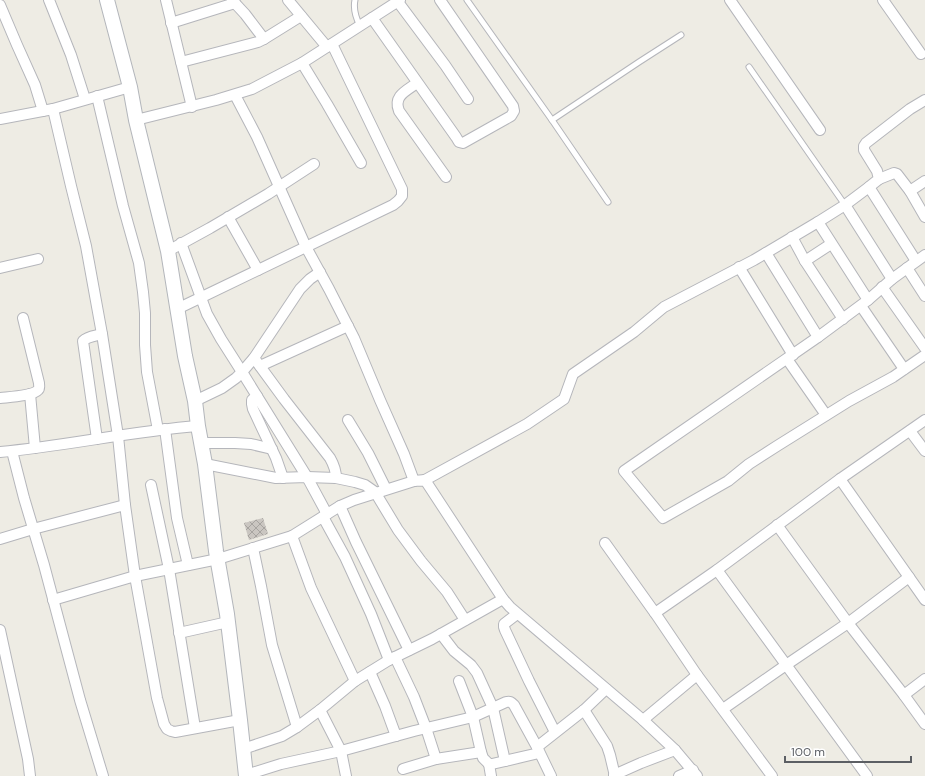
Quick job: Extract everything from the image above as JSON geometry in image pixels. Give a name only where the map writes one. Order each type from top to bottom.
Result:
[{"type":"street","points":[[50,0],[86,99]]},
{"type":"street","points":[[107,0],[130,87],[136,120],[168,251],[185,356],[195,401],[228,622],[246,776],[281,764],[341,751],[426,728],[473,718],[509,701],[511,702],[538,750],[551,776]]},
{"type":"street","points":[[166,0],[192,107]]},
{"type":"street","points":[[177,309],[393,205],[402,196],[402,189],[329,46],[288,0]]},
{"type":"street","points":[[372,18],[416,83],[456,138],[459,142],[463,143],[511,116],[514,111],[510,100],[440,0]]},
{"type":"street","points":[[883,0],[921,54]]},
{"type":"street","points":[[136,120],[192,107],[252,89],[302,63],[399,1],[468,100]]},
{"type":"street","points":[[171,23],[234,2],[264,39]]},
{"type":"street","points":[[735,2],[820,130]]},
{"type":"street","points":[[0,5],[16,45],[48,110],[71,186],[86,246],[118,436],[125,505],[135,576],[157,698],[164,724],[167,729],[171,731],[240,720]]},
{"type":"street","points":[[181,62],[258,42],[301,16]]},
{"type":"street","points":[[302,63],[360,163]]},
{"type":"street","points":[[416,83],[404,92],[396,102],[399,111],[446,177]]},
{"type":"street","points":[[0,119],[48,110],[130,87]]},
{"type":"street","points":[[235,94],[280,186],[306,247],[354,338],[404,454],[414,481]]},
{"type":"street","points":[[97,96],[123,206],[139,263],[143,292],[147,372],[161,429],[177,518],[188,565]]},
{"type":"street","points":[[879,179],[877,172],[864,150],[864,146],[910,109],[925,100]]},
{"type":"street","points":[[168,251],[228,217],[314,164]]},
{"type":"street","points":[[53,600],[135,576],[218,559],[292,536],[340,506],[354,500],[375,492],[414,481],[424,480],[527,424],[564,399],[573,374],[634,332],[664,307],[739,267],[818,222],[845,205],[879,179],[894,173],[899,177],[910,191],[925,216]]},
{"type":"street","points":[[910,191],[925,181]]},
{"type":"street","points":[[870,187],[916,261]]},
{"type":"street","points":[[845,205],[892,279]]},
{"type":"street","points":[[228,217],[258,270]]},
{"type":"street","points":[[818,222],[904,369]]},
{"type":"street","points":[[792,237],[805,261],[843,319]]},
{"type":"street","points":[[181,243],[210,320],[307,477],[392,658],[414,697],[436,759]]},
{"type":"street","points":[[805,261],[831,244]]},
{"type":"street","points":[[766,252],[818,337]]},
{"type":"street","points":[[925,255],[906,268],[864,303],[818,337],[624,471],[663,518],[728,481],[749,464],[849,401],[893,377],[925,355]]},
{"type":"street","points":[[0,268],[38,259]]},
{"type":"street","points":[[739,267],[790,357],[826,415]]},
{"type":"street","points":[[906,268],[925,296]]},
{"type":"street","points":[[257,362],[300,289],[320,272]]},
{"type":"street","points":[[882,287],[925,348]]},
{"type":"street","points":[[0,398],[30,394],[37,391],[39,388],[24,318]]},
{"type":"street","points":[[195,401],[222,388],[257,362],[348,326]]},
{"type":"street","points":[[96,439],[83,342],[90,337],[102,334]]},
{"type":"street","points":[[257,362],[330,458],[336,470],[336,478]]},
{"type":"street","points":[[30,394],[35,448]]},
{"type":"street","points":[[257,396],[252,400],[252,404],[276,458],[283,478]]},
{"type":"street","points":[[348,420],[368,453],[386,489]]},
{"type":"street","points":[[655,613],[925,420]]},
{"type":"street","points":[[0,452],[161,429],[198,426]]},
{"type":"street","points":[[910,431],[925,451]]},
{"type":"street","points":[[201,443],[251,444],[272,449]]},
{"type":"street","points":[[12,451],[80,700],[103,776]]},
{"type":"street","points":[[205,464],[276,478],[336,478],[364,485],[375,492],[398,530],[447,592],[465,620]]},
{"type":"street","points":[[424,480],[503,599],[517,614],[643,720],[675,750],[695,773]]},
{"type":"street","points":[[840,480],[925,600]]},
{"type":"street","points":[[151,485],[169,569],[195,728]]},
{"type":"street","points":[[0,539],[125,505]]},
{"type":"street","points":[[340,506],[359,549],[409,650]]},
{"type":"street","points":[[777,525],[848,623],[925,724]]},
{"type":"street","points":[[292,536],[311,588],[355,681]]},
{"type":"street","points":[[605,543],[722,709],[772,776]]},
{"type":"street","points":[[253,548],[272,645],[297,727]]},
{"type":"street","points":[[717,570],[867,776]]},
{"type":"street","points":[[722,709],[848,623],[909,577]]},
{"type":"street","points":[[243,750],[282,736],[320,710],[355,681],[392,658],[442,634],[503,599]]},
{"type":"street","points":[[517,614],[504,624],[504,630],[555,732]]},
{"type":"street","points":[[179,633],[228,622]]},
{"type":"street","points":[[0,630],[28,759],[30,776]]},
{"type":"street","points":[[442,634],[454,651],[471,665],[477,673],[492,708],[505,761]]},
{"type":"street","points":[[370,672],[396,736]]},
{"type":"street","points":[[643,720],[698,675]]},
{"type":"street","points":[[904,695],[925,679]]},
{"type":"street","points":[[459,681],[473,718],[483,758],[489,764],[491,776]]},
{"type":"street","points":[[489,764],[505,761],[538,750],[555,732],[584,710],[606,689]]},
{"type":"street","points":[[320,710],[341,751],[346,776]]},
{"type":"street","points":[[584,710],[607,746],[615,776],[641,763],[675,750]]},
{"type":"street","points":[[403,769],[436,759],[481,752]]},
{"type":"street","points":[[679,776],[695,773]]},
{"type":"lane","points":[[355,0],[354,5],[356,18],[360,26]]},
{"type":"lane","points":[[467,0],[608,202]]},
{"type":"lane","points":[[552,120],[681,35]]},
{"type":"lane","points":[[750,66],[845,205]]},
{"type":"building","points":[[263,518],[268,534],[249,540],[244,523]]}]
